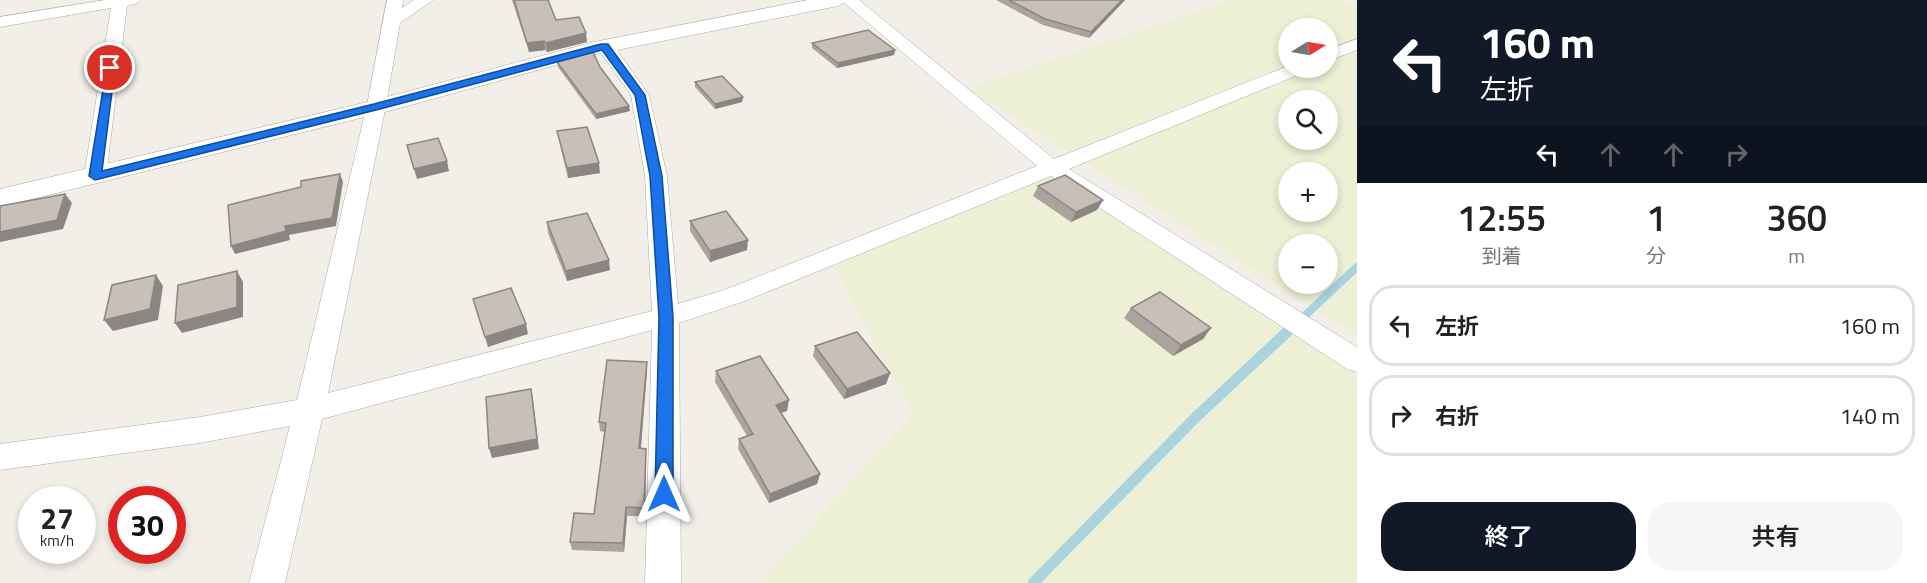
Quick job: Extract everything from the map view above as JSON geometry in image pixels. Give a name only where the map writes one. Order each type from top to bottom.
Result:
[{"type":"street","points":[[267,583],[309,411],[377,107],[394,10],[425,0]]},
{"type":"street","points":[[0,198],[377,107],[605,46],[838,0]]},
{"type":"street","points":[[849,0],[1051,167],[1357,361]]},
{"type":"street","points":[[0,22],[124,1],[95,176]]},
{"type":"street","points":[[1338,52],[1357,44]]},
{"type":"street","points":[[605,46],[640,95],[656,176],[666,317],[663,583]]},
{"type":"street","points":[[0,457],[200,430],[309,411],[666,317],[736,295],[1278,76]]},
{"type":"green space","points":[[1230,0],[1337,0],[1357,4],[1357,336],[1291,294],[1338,294],[1338,234],[1278,234],[1278,286],[967,88]]},
{"type":"green space","points":[[1051,167],[1357,354],[1357,583],[759,583],[912,415],[834,267]]},
{"type":"building","points":[[514,0],[548,0],[556,20],[579,17],[586,33],[546,43],[544,41],[527,43]]},
{"type":"building","points":[[1009,0],[1122,0],[1091,32],[1045,19]]},
{"type":"building","points":[[868,30],[895,50],[838,63],[812,43]]},
{"type":"building","points":[[593,52],[600,67],[629,106],[596,114],[557,62]]},
{"type":"building","points":[[722,76],[743,97],[715,104],[695,82]]},
{"type":"building","points":[[587,127],[599,163],[567,168],[557,131]]},
{"type":"building","points":[[438,138],[447,161],[414,169],[407,145]]},
{"type":"building","points":[[340,174],[332,218],[285,226],[286,231],[231,246],[228,205],[301,187],[301,181]]},
{"type":"building","points":[[1065,175],[1103,200],[1076,212],[1038,186]]},
{"type":"building","points":[[65,194],[57,220],[0,232],[0,206]]},
{"type":"building","points":[[726,211],[748,240],[710,251],[690,221]]},
{"type":"building","points":[[587,213],[609,260],[566,271],[547,222]]},
{"type":"building","points":[[237,271],[237,307],[175,323],[178,285]]},
{"type":"building","points":[[156,275],[150,309],[104,320],[112,285]]},
{"type":"building","points":[[511,288],[526,324],[485,337],[473,299]]},
{"type":"building","points":[[1160,292],[1211,328],[1181,345],[1131,308]]},
{"type":"building","points":[[857,332],[890,373],[847,389],[815,346]]},
{"type":"building","points":[[760,356],[789,400],[776,405],[820,474],[770,494],[739,439],[753,434],[716,371]]},
{"type":"building","points":[[607,360],[647,362],[639,448],[646,449],[644,508],[626,507],[623,543],[570,542],[574,513],[594,514],[606,423],[599,422]]},
{"type":"building","points":[[531,389],[537,439],[489,448],[486,397]]},
{"type":"waterway","points":[[1285,334],[1357,267]]},
{"type":"waterway","points":[[1033,583],[1195,418],[1287,332]]},
{"type":"route","points":[[110,68],[95,176],[377,107],[605,46],[640,95],[656,176],[666,317],[664,494]]}]
